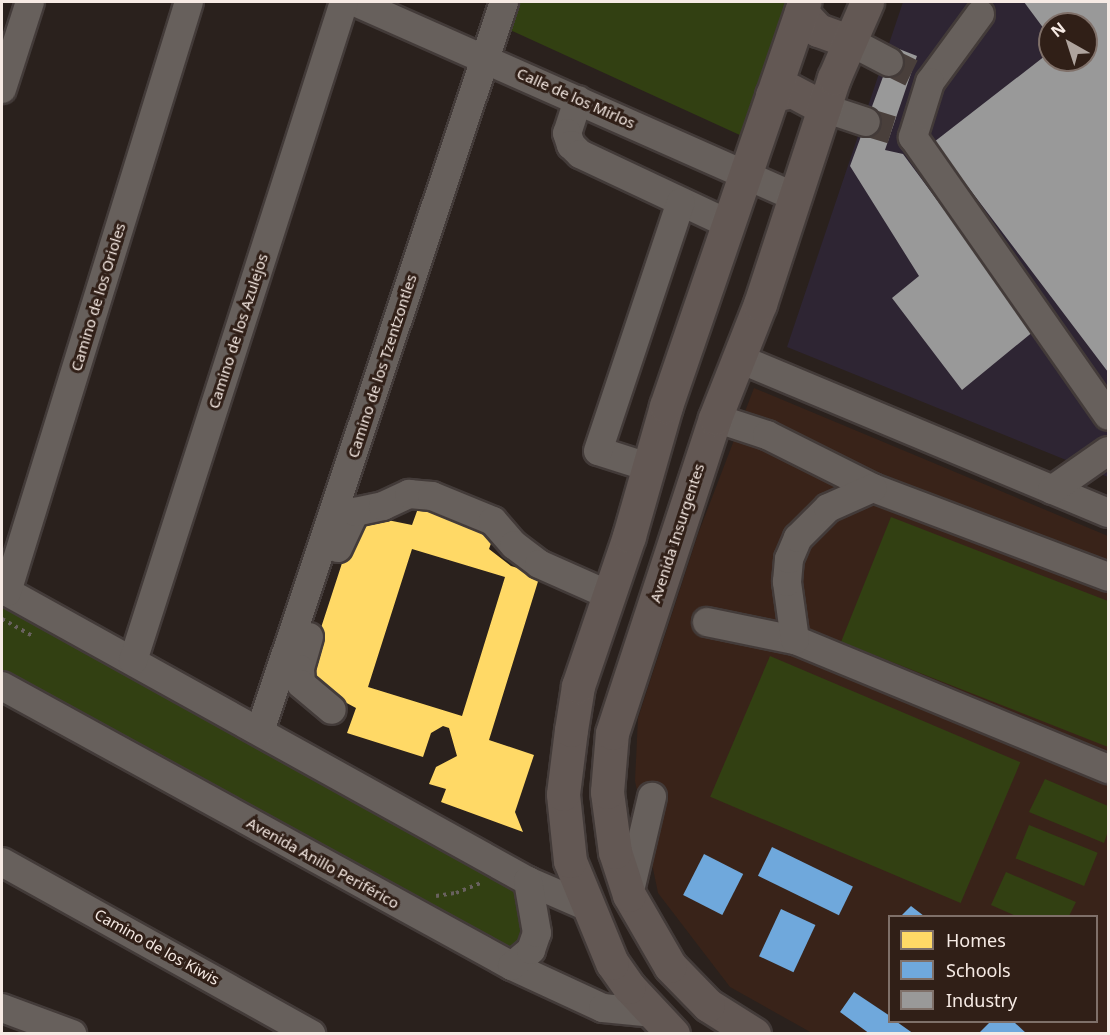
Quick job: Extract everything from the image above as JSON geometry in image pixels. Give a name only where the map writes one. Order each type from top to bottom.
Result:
[{"type":"main road","name":"Avenida Insurgentes","points":[[754,1034],[708,1005],[670,966],[629,895],[615,852],[607,792],[612,733],[715,418],[740,359],[824,108],[849,41],[867,2]]},
{"type":"main road","points":[[802,7],[818,30],[849,41]]},
{"type":"main road","points":[[664,1023],[612,963],[570,861],[563,794],[578,686],[648,468],[802,7]]},
{"type":"main road","points":[[772,95],[792,91],[824,108]]},
{"type":"street","points":[[2,89],[30,2]]},
{"type":"street","name":"Camino de los Orioles","points":[[4,590],[189,2]]},
{"type":"street","name":"Camino de los Azulejos","points":[[133,661],[344,2]]},
{"type":"street","name":"Calle de los Mirlos","points":[[355,2],[796,196]]},
{"type":"street","name":"Camino de los Tzentzontles","points":[[260,731],[504,2]]},
{"type":"street","points":[[890,130],[911,72],[980,14]]},
{"type":"street","points":[[849,41],[911,72]]},
{"type":"street","points":[[578,100],[567,133],[571,145],[580,154],[729,224]]},
{"type":"street","points":[[824,108],[890,130],[1108,416]]},
{"type":"street","points":[[648,468],[598,451],[681,202]]},
{"type":"street","points":[[740,359],[1108,513]]},
{"type":"street","points":[[715,418],[767,435],[873,488],[1108,576]]},
{"type":"street","points":[[1052,490],[1108,451]]},
{"type":"street","points":[[795,640],[787,582],[789,559],[798,538],[828,508],[873,488]]},
{"type":"street","points":[[332,710],[305,690],[300,669],[321,596],[348,521],[355,512],[383,506],[409,494],[432,496],[493,521],[514,545],[538,564],[609,595]]},
{"type":"street","points":[[4,590],[528,881],[588,907]]},
{"type":"street","points":[[707,622],[795,640],[1108,769]]},
{"type":"street","name":"Avenida Anillo Periférico","points":[[2,686],[512,966],[603,1008],[664,1023]]},
{"type":"street","points":[[629,895],[652,797]]},
{"type":"street","name":"Camino de los Kiwis","points":[[2,862],[311,1034]]},
{"type":"street","points":[[512,966],[531,950],[537,933],[528,881]]},
{"type":"street","points":[[2,1008],[72,1034]]},
{"type":"shaded area","points":[[903,2],[1108,2],[1108,477],[787,347]]},
{"type":"shaded area","points":[[754,388],[1108,536],[1108,1033],[812,1033],[730,987],[658,893],[635,781],[638,718],[698,534]]},
{"type":"green space","points":[[518,2],[787,2],[742,136],[508,29]]},
{"type":"green space","points":[[891,517],[1108,601],[1108,747],[841,642]]},
{"type":"green space","points":[[2,603],[515,889],[530,926],[511,956],[2,674]]},
{"type":"green space","points":[[770,656],[1020,762],[961,903],[710,797]]},
{"type":"green space","points":[[1045,779],[1108,806],[1108,831],[1104,843],[1029,812]]},
{"type":"green space","points":[[1029,825],[1098,853],[1084,886],[1016,858]]},
{"type":"green space","points":[[1006,872],[1076,902],[1070,915],[1014,915],[991,905]]},
{"type":"building: Homes","points":[[421,500],[497,526],[489,549],[511,566],[540,575],[489,740],[534,755],[515,812],[523,832],[441,802],[446,789],[429,784],[436,767],[457,756],[449,728],[443,726],[431,733],[423,757],[347,733],[356,708],[304,680],[358,514],[412,525]],"holes":[[[412,549],[505,577],[462,716],[368,687]]]},
{"type":"building: Schools","points":[[772,847],[853,886],[839,915],[758,876]]},
{"type":"building: Schools","points":[[704,854],[743,874],[722,915],[683,895]]},
{"type":"building: Schools","points":[[911,906],[923,915],[902,915]]},
{"type":"building: Schools","points":[[781,909],[815,925],[793,972],[759,956]]},
{"type":"building: Schools","points":[[854,992],[888,1015],[888,1023],[898,1023],[914,1034],[870,1034],[840,1012]]},
{"type":"building: Schools","points":[[989,1023],[1015,1023],[1027,1034],[978,1034]]},
{"type":"building: Industry","points":[[1024,2],[1108,2],[1108,372],[934,142],[1038,61],[1038,72],[1098,72],[1098,12],[1038,12],[1038,21]]},
{"type":"building: Industry","points":[[894,47],[917,56],[885,150],[903,154],[1034,331],[962,390],[892,298],[919,276],[850,166]]},
{"type":"tunnel","points":[[889,62],[912,73]]},
{"type":"tunnel","points":[[866,122],[892,130]]}]
